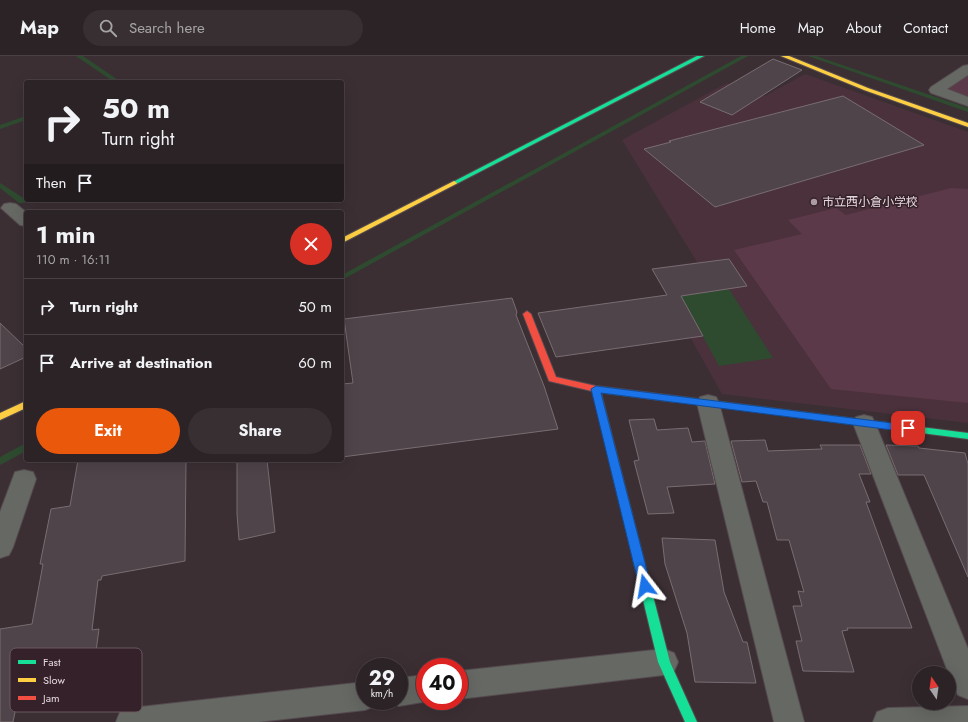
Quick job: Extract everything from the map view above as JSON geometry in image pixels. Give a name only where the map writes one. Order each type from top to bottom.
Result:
[{"type":"street","points":[[344,240],[702,56]]},
{"type":"street","points":[[784,56],[866,89],[950,105]]},
{"type":"street","points":[[968,69],[936,90],[968,125]]},
{"type":"street","points":[[10,208],[24,219]]},
{"type":"street","points":[[527,314],[552,379],[596,389],[968,436]]},
{"type":"street","points":[[596,389],[664,662],[691,722]]},
{"type":"street","points":[[708,403],[789,722]]},
{"type":"street","points":[[0,417],[24,405]]},
{"type":"street","points":[[864,423],[968,685]]},
{"type":"street","points":[[0,547],[24,479]]},
{"type":"street","points":[[468,684],[664,662]]},
{"type":"street","points":[[131,722],[356,697]]},
{"type":"street","points":[[888,722],[968,720]]},
{"type":"shaded area","name":"市立西小倉小学校","points":[[805,74],[968,132],[968,423],[722,394],[652,269],[697,262],[622,140],[727,83],[765,96]]},
{"type":"shaded area","points":[[968,74],[968,98],[945,90]]},
{"type":"shaded area","points":[[951,188],[968,189],[968,403],[831,389],[734,250],[802,234],[788,220],[836,208],[846,215]]},
{"type":"shaded area","points":[[729,289],[773,358],[719,366],[681,296]]},
{"type":"building","points":[[773,59],[802,70],[732,115],[700,102]]},
{"type":"building","points":[[843,96],[924,145],[715,207],[644,149],[671,142],[669,141]]},
{"type":"building","points":[[729,259],[747,286],[681,296],[703,336],[556,357],[538,313],[667,295],[652,269]]},
{"type":"building","points":[[512,298],[517,312],[516,315],[544,386],[558,429],[344,457],[344,384],[353,383],[344,319]]},
{"type":"building","points":[[0,323],[24,346],[24,358],[0,369]]},
{"type":"building","points":[[654,419],[657,430],[688,428],[692,442],[705,441],[715,484],[667,487],[674,513],[648,514],[634,461],[639,460],[629,420]]},
{"type":"building","points":[[765,440],[768,451],[822,449],[820,445],[860,445],[871,474],[859,474],[870,502],[866,502],[912,628],[847,628],[848,630],[842,631],[854,672],[803,671],[796,641],[802,641],[793,606],[802,606],[798,591],[804,592],[789,540],[777,540],[767,502],[763,502],[756,481],[742,482],[731,441]]},
{"type":"building","points":[[886,445],[918,446],[919,448],[965,453],[968,464],[968,577],[924,475],[898,475]]},
{"type":"building","points":[[78,462],[186,462],[185,561],[102,576],[101,580],[98,580],[92,630],[99,629],[96,648],[10,648],[10,712],[15,712],[13,722],[0,722],[0,629],[32,624],[43,564],[40,564],[51,509],[70,506]]},
{"type":"building","points":[[237,462],[267,462],[275,532],[239,540],[237,514]]},
{"type":"building","points":[[662,538],[715,540],[724,592],[743,642],[747,642],[756,683],[695,682],[687,633],[665,564]]},
{"type":"waterway","points":[[79,56],[115,80]]},
{"type":"waterway","points":[[344,277],[745,56]]},
{"type":"waterway","points":[[811,56],[968,110]]},
{"type":"waterway","points":[[0,127],[24,119]]},
{"type":"waterway","points":[[0,185],[22,201]]},
{"type":"waterway","points":[[0,461],[24,448]]},
{"type":"traffic: fast","points":[[454,183],[701,56]]},
{"type":"traffic: fast","points":[[596,389],[664,662],[691,722]]},
{"type":"traffic: fast","points":[[675,399],[968,436]]},
{"type":"traffic: slow","points":[[784,56],[866,89],[968,125]]},
{"type":"traffic: slow","points":[[344,240],[454,183]]},
{"type":"traffic: slow","points":[[0,417],[24,405]]},
{"type":"traffic: jam","points":[[527,314],[552,379],[596,389],[675,399]]},
{"type":"place","name":"市立西小倉小学校","points":[[814,202]]},
{"type":"route","points":[[645,586],[596,389],[908,428]]}]
